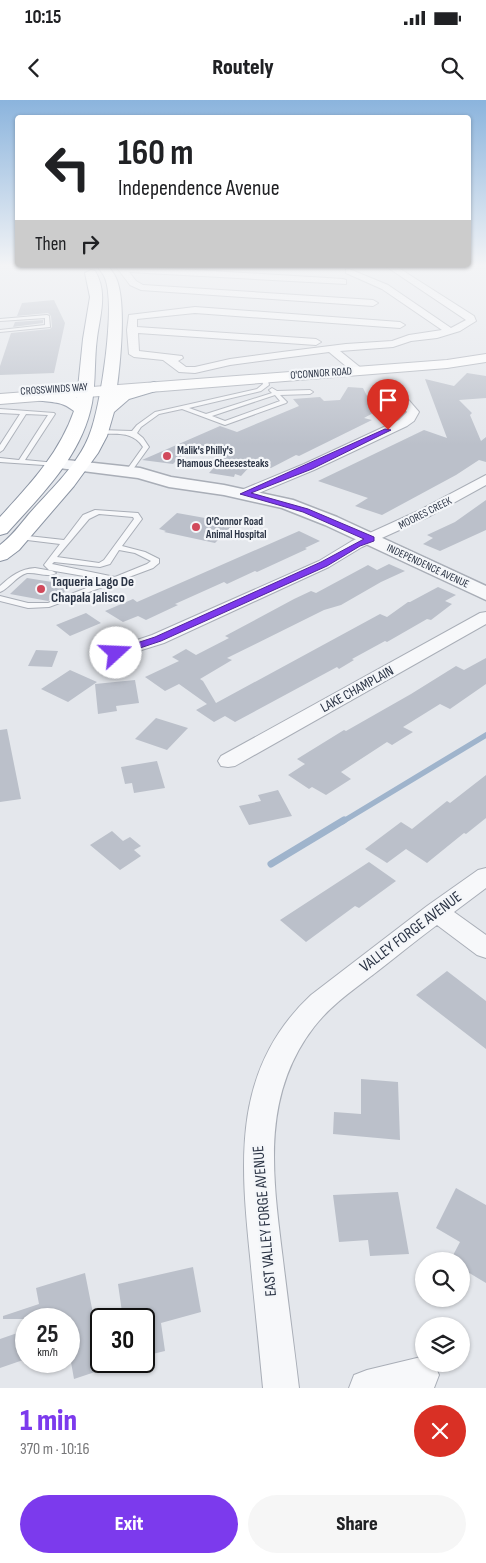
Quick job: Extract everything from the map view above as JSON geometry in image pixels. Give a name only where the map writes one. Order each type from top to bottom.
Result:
[{"type":"main road","points":[[0,555],[19,537],[63,468],[82,410],[93,325]]},
{"type":"main road","points":[[0,529],[63,468],[89,453],[99,432],[106,410],[113,325]]},
{"type":"main road","name":"O'CONNOR ROAD","points":[[84,390],[109,382],[154,385],[216,381],[265,381],[349,371],[447,364],[486,358]]},
{"type":"main road","points":[[44,392],[67,384],[86,369]]},
{"type":"main road","points":[[106,410],[123,396],[154,385]]},
{"type":"main road","name":"CROSSWINDS WAY","points":[[0,393],[84,390]]},
{"type":"main road","points":[[44,392],[69,399],[82,410]]},
{"type":"main road","name":"CROSSWINDS WAY","points":[[0,399],[44,392]]},
{"type":"street","points":[[132,325],[136,354],[230,362],[331,349],[393,344],[409,338],[450,331],[466,325]]},
{"type":"street","points":[[400,325],[410,332],[409,338]]},
{"type":"street","points":[[441,325],[450,331]]},
{"type":"street","points":[[132,330],[366,346]]},
{"type":"street","points":[[331,349],[349,371]]},
{"type":"street","points":[[317,351],[349,371]]},
{"type":"street","points":[[244,494],[309,467],[403,423],[410,418],[413,412],[402,399]]},
{"type":"street","name":"INDEPENDENCE AVENUE","points":[[63,468],[133,481],[169,482]]},
{"type":"street","name":"INDEPENDENCE AVENUE","points":[[63,468],[129,472],[169,482],[244,494],[306,510],[486,594]]},
{"type":"street","name":"MOORES CREEK","points":[[116,653],[175,631],[324,564],[357,544],[423,514],[486,479]]},
{"type":"street","name":"LAKE CHAMPLAIN","points":[[228,761],[486,617]]},
{"type":"street","name":"VALLEY FORGE AVENUE","points":[[337,989],[436,912],[486,876]]},
{"type":"street","points":[[436,912],[486,948]]},
{"type":"street","name":"EAST VALLEY FORGE AVENUE","points":[[280,1388],[258,1181],[258,1126],[263,1100],[280,1055],[306,1017],[337,989]]},
{"type":"street","points":[[367,1388],[421,1375]]},
{"type":"lane","points":[[0,330],[48,325]]},
{"type":"lane","points":[[134,433],[139,426],[157,413],[182,407],[259,390],[265,381],[284,402],[225,423],[182,407]]},
{"type":"lane","points":[[206,416],[276,393],[310,392]]},
{"type":"lane","points":[[0,411],[52,414],[21,462]]},
{"type":"lane","points":[[0,450],[24,412]]},
{"type":"lane","points":[[99,432],[134,433],[141,439],[146,447],[129,472]]},
{"type":"lane","points":[[0,470],[3,460],[63,468]]},
{"type":"lane","points":[[52,560],[100,565],[107,562],[135,524],[138,516],[103,512],[93,513],[86,517],[64,542],[48,565],[52,568],[116,580]]},
{"type":"lane","points":[[19,537],[64,542]]},
{"type":"lane","points":[[0,598],[28,606],[50,606],[150,566],[156,561],[151,556],[118,548]]},
{"type":"lane","points":[[0,590],[18,573],[31,570],[52,573]]},
{"type":"lane","points":[[64,575],[105,584]]},
{"type":"building","points":[[52,325],[65,325],[54,373],[0,375],[0,366],[11,333],[50,329]]},
{"type":"building","points":[[467,373],[486,376],[486,398],[459,400],[472,413],[470,415],[481,441],[486,437],[486,462],[479,460],[456,475],[382,515],[355,506],[368,498],[318,481],[424,430],[447,438],[425,379],[454,386]]},
{"type":"building","points":[[348,387],[363,388],[375,412],[364,418],[372,420],[271,468],[253,463],[241,476],[235,474],[234,477],[209,473],[226,454],[194,443],[173,464],[142,460],[220,426],[237,432],[299,406],[293,399],[320,397],[324,401],[340,400]]},
{"type":"building","points":[[486,500],[486,530],[440,551],[423,544],[433,538],[427,535],[455,522]]},
{"type":"building","name":"O'Connor Road Animal Hospital","points":[[177,513],[222,521],[233,525],[215,543],[164,532],[166,531],[159,529]]},
{"type":"building","points":[[299,531],[320,541],[257,572],[255,571],[227,584],[224,582],[175,604],[178,605],[146,620],[138,616],[123,622],[105,611],[133,599],[137,602]]},
{"type":"building","points":[[389,564],[405,571],[381,582],[341,605],[324,610],[227,658],[232,660],[200,679],[216,703],[380,614],[387,617],[408,602],[438,587],[456,595],[445,601],[452,604],[431,620],[427,619],[352,659],[354,660],[339,669],[337,667],[235,722],[225,716],[214,722],[196,710],[207,704],[179,684],[165,691],[145,677],[179,661],[172,657],[186,649],[196,655],[229,638],[225,636],[311,591],[316,593],[368,565],[377,570]]},
{"type":"building","name":"Taqueria Lago De Chapala Jalisco","points":[[27,578],[71,585],[60,596],[48,601],[10,594]]},
{"type":"building","points":[[86,613],[101,623],[70,636],[56,625]]},
{"type":"building","points":[[36,650],[58,651],[52,667],[28,666]]},
{"type":"building","points":[[486,658],[486,684],[450,709],[440,704],[403,727],[413,732],[392,745],[387,742],[341,772],[351,779],[326,795],[312,787],[309,789],[288,775],[305,764],[297,759],[344,730],[346,731],[411,694],[456,666],[464,670]]},
{"type":"building","points":[[70,670],[97,682],[68,702],[41,689]]},
{"type":"building","points":[[135,680],[139,703],[116,706],[117,711],[98,714],[95,684]]},
{"type":"building","points":[[156,718],[188,728],[167,750],[135,739]]},
{"type":"building","points":[[7,729],[21,799],[0,802],[0,730]]},
{"type":"building","points":[[157,761],[165,788],[134,793],[132,783],[125,784],[121,767]]},
{"type":"building","points":[[486,775],[486,818],[427,863],[406,849],[387,863],[365,849],[401,822],[412,829],[447,801],[450,803]]},
{"type":"building","points":[[278,790],[292,816],[249,825],[239,806],[261,801],[258,795]]},
{"type":"building","points":[[112,831],[123,841],[130,837],[141,846],[134,850],[141,856],[120,870],[90,845]]},
{"type":"building","points":[[369,862],[396,881],[359,908],[355,906],[306,942],[280,920]]},
{"type":"building","points":[[447,971],[486,1001],[486,1049],[416,995]]},
{"type":"building","points":[[361,1079],[398,1082],[400,1140],[333,1134],[334,1112],[361,1114]]},
{"type":"building","points":[[456,1188],[486,1205],[486,1283],[470,1273],[470,1252],[455,1252],[460,1242],[436,1228]]},
{"type":"building","points":[[398,1192],[409,1254],[370,1256],[368,1240],[339,1242],[333,1195]]},
{"type":"building","points":[[193,1267],[201,1312],[161,1323],[165,1351],[155,1353],[155,1308],[121,1308],[118,1284]]},
{"type":"building","points":[[85,1273],[92,1308],[90,1308],[90,1373],[92,1373],[74,1379],[73,1373],[80,1373],[80,1308],[27,1308],[39,1304],[36,1288]]},
{"type":"building","points":[[15,1312],[15,1319],[3,1319],[3,1316]]},
{"type":"building","points":[[15,1334],[15,1363],[0,1368],[0,1339]]},
{"type":"waterway","points":[[342,822],[486,735]]},
{"type":"waterway","points":[[271,864],[344,820]]},
{"type":"place","name":"Malik's Philly's Phamous Cheesesteaks","points":[[167,456]]},
{"type":"place","name":"O'Connor Road Animal Hospital","points":[[196,527]]},
{"type":"place","name":"Taqueria Lago De Chapala Jalisco","points":[[41,589]]},
{"type":"route","points":[[116,653],[158,639],[324,564],[357,544],[371,539],[306,510],[244,494],[309,467],[388,430]]}]
